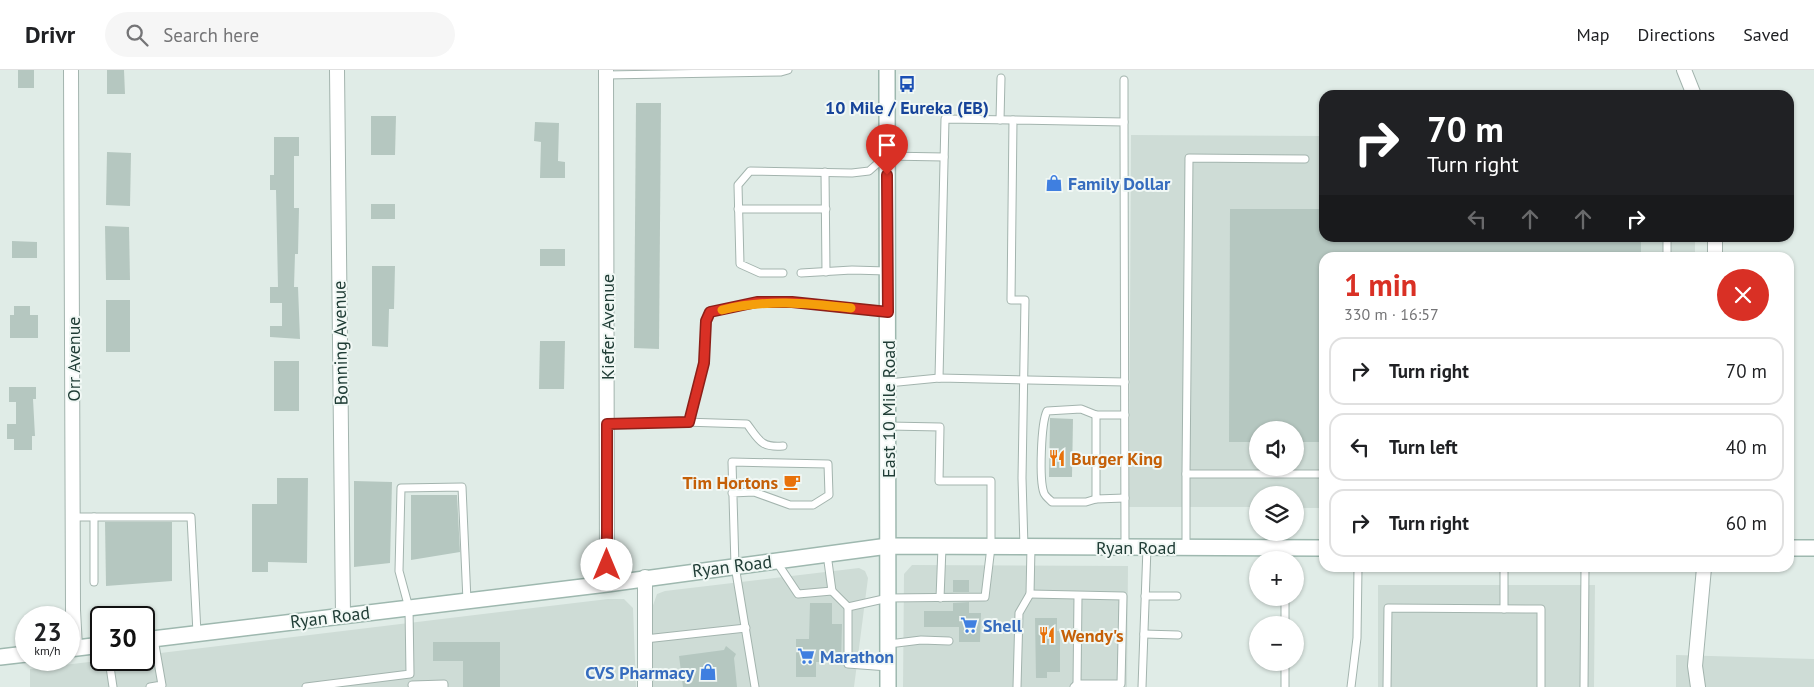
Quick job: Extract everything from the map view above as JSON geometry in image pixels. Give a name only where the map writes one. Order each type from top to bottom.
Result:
[{"type":"main road","name":"East 10 Mile Road","points":[[887,70],[888,687]]},
{"type":"main road","name":"Ryan Road","points":[[155,638],[607,584],[645,577],[888,546],[1125,547],[1284,551],[1319,548]]},
{"type":"main road","points":[[1794,548],[1814,548]]},
{"type":"main road","points":[[0,657],[15,655]]},
{"type":"street","name":"Orr Avenue","points":[[71,70],[73,606]]},
{"type":"street","name":"Bonning Avenue","points":[[337,70],[344,616]]},
{"type":"street","points":[[1684,70],[1692,90]]},
{"type":"street","name":"Kiefer Avenue","points":[[606,72],[607,584]]},
{"type":"street","points":[[1698,687],[1696,666],[1704,572]]},
{"type":"street","points":[[645,577],[645,687]]},
{"type":"lane","points":[[606,72],[781,72],[788,70]]},
{"type":"lane","points":[[1000,120],[1001,78]]},
{"type":"lane","points":[[1124,80],[1125,547]]},
{"type":"lane","points":[[939,378],[944,119],[1124,122]]},
{"type":"lane","points":[[1013,120],[1011,300],[1025,300],[1022,478],[1030,594],[1018,613],[1017,687]]},
{"type":"lane","points":[[783,273],[760,273],[740,264],[738,185],[750,171],[852,173],[869,171],[886,156],[944,157]]},
{"type":"lane","points":[[1186,548],[1189,158],[1305,159]]},
{"type":"lane","points":[[826,172],[826,272]]},
{"type":"lane","points":[[738,209],[826,208]]},
{"type":"lane","points":[[801,273],[887,271]]},
{"type":"lane","points":[[689,422],[704,363],[706,321],[710,312],[757,302],[792,302],[888,312]]},
{"type":"lane","points":[[888,384],[939,378],[1125,382]]},
{"type":"lane","points":[[1125,415],[1096,414],[1081,409],[1047,411],[1043,418],[1042,458],[1044,493],[1052,502],[1086,502],[1096,499],[1125,498]]},
{"type":"lane","points":[[1096,414],[1096,499]]},
{"type":"lane","points":[[607,424],[689,422],[747,424],[760,442],[771,447],[783,446]]},
{"type":"lane","points":[[848,607],[888,598],[985,597],[991,547],[991,481],[939,481],[940,427],[889,426]]},
{"type":"lane","points":[[732,493],[754,492],[790,505],[813,505],[829,495],[828,464],[732,462],[732,493],[735,566],[755,687]]},
{"type":"lane","points":[[1186,474],[1319,474]]},
{"type":"lane","points":[[444,687],[444,684],[412,686],[410,674],[409,608],[399,571],[401,488],[462,487],[467,601]]},
{"type":"lane","points":[[94,517],[94,582]]},
{"type":"lane","points":[[74,518],[191,517],[197,633]]},
{"type":"lane","points":[[940,598],[942,547]]},
{"type":"lane","points":[[1142,687],[1147,548]]},
{"type":"lane","points":[[827,554],[832,591],[848,607],[848,664],[888,667]]},
{"type":"lane","points":[[776,561],[798,594],[832,591]]},
{"type":"lane","points":[[1351,687],[1357,638],[1358,572]]},
{"type":"lane","points":[[1504,572],[1504,609]]},
{"type":"lane","points":[[1584,687],[1585,572]]},
{"type":"lane","points":[[1030,594],[1123,596],[1121,684],[1076,685],[1078,596]]},
{"type":"lane","points":[[1145,596],[1178,596]]},
{"type":"lane","points":[[1387,687],[1388,608],[1541,609],[1541,687]]},
{"type":"lane","points":[[645,638],[746,628]]},
{"type":"lane","points":[[1144,634],[1178,635]]},
{"type":"lane","points":[[888,644],[921,640],[949,641]]},
{"type":"lane","points":[[150,687],[162,686],[155,661]]},
{"type":"lane","points":[[111,671],[113,687]]},
{"type":"lane","points":[[1285,671],[1285,687]]},
{"type":"lane","points":[[306,687],[410,674]]},
{"type":"shaded area","points":[[1131,135],[1319,136],[1319,242],[1695,242],[1695,252],[1319,252],[1319,508],[1304,508],[1304,486],[1249,486],[1249,507],[1129,507]]},
{"type":"shaded area","points":[[912,565],[1128,566],[1127,687],[903,687],[904,574]]},
{"type":"shaded area","points":[[859,568],[865,571],[868,578],[854,687],[651,687],[652,608],[657,594],[665,591]]},
{"type":"shaded area","points":[[1378,585],[1595,585],[1594,687],[1378,687]]},
{"type":"shaded area","points":[[608,599],[624,599],[633,608],[636,687],[30,687],[30,671],[80,671],[80,663],[90,662],[90,671],[155,671],[155,654]]},
{"type":"shaded area","points":[[1676,655],[1814,659],[1814,687],[1676,687]]},
{"type":"building","points":[[18,70],[34,70],[34,88],[18,88]]},
{"type":"building","points":[[107,70],[124,70],[125,94],[107,94]]},
{"type":"building","points":[[636,103],[661,103],[659,349],[634,348]]},
{"type":"building","points":[[371,116],[396,116],[395,155],[371,155]]},
{"type":"building","points":[[535,122],[559,123],[558,161],[565,162],[565,178],[540,178],[541,142],[534,141]]},
{"type":"building","points":[[274,137],[299,137],[299,156],[294,156],[294,208],[299,208],[298,254],[295,254],[294,287],[298,287],[300,339],[270,337],[270,326],[282,326],[282,303],[270,303],[270,287],[278,287],[276,190],[270,190],[270,175],[274,175]]},
{"type":"building","points":[[107,152],[131,153],[130,206],[106,205]]},
{"type":"building","points":[[371,204],[395,204],[395,219],[371,219]]},
{"type":"building","points":[[1230,209],[1319,209],[1319,242],[1641,242],[1641,252],[1319,252],[1319,442],[1304,442],[1304,421],[1249,421],[1249,442],[1229,442]]},
{"type":"building","points":[[105,226],[129,227],[130,280],[106,280]]},
{"type":"building","points":[[12,241],[37,242],[37,258],[12,258]]},
{"type":"building","points":[[540,249],[565,249],[565,266],[540,266]]},
{"type":"building","points":[[372,266],[395,266],[394,309],[389,309],[388,347],[372,346]]},
{"type":"building","points":[[106,300],[130,300],[130,352],[106,352]]},
{"type":"building","points":[[14,306],[30,306],[30,315],[38,315],[38,338],[10,338],[10,315],[14,315]]},
{"type":"building","points":[[540,341],[565,341],[564,389],[539,389]]},
{"type":"building","points":[[274,361],[299,361],[299,411],[274,411]]},
{"type":"building","points":[[9,387],[36,387],[36,399],[33,399],[35,436],[32,436],[32,450],[14,450],[14,439],[7,439],[7,424],[16,424],[16,402],[9,402]]},
{"type":"building","points":[[1050,418],[1073,419],[1072,477],[1049,477]]},
{"type":"building","points":[[277,478],[308,478],[307,563],[268,562],[268,572],[252,572],[252,504],[277,504]]},
{"type":"building","points":[[354,481],[392,482],[390,563],[354,567]]},
{"type":"building","points":[[411,495],[457,495],[460,552],[411,560]]},
{"type":"building","points":[[105,522],[172,522],[172,581],[106,586]]},
{"type":"building","points":[[953,580],[969,580],[969,592],[953,592]]},
{"type":"building","points":[[969,602],[969,613],[981,613],[980,642],[959,642],[959,627],[924,627],[924,611],[953,611],[953,603]]},
{"type":"building","points":[[810,603],[832,603],[832,624],[842,624],[841,662],[816,662],[816,677],[796,677],[796,639],[809,639]]},
{"type":"building","points":[[1035,618],[1057,618],[1057,631],[1060,631],[1060,672],[1047,672],[1047,678],[1036,678]]},
{"type":"building","points":[[433,642],[500,642],[500,687],[463,687],[463,661],[433,661]]},
{"type":"building","name":"CVS Pharmacy","points":[[726,646],[736,654],[734,658],[737,687],[683,687],[679,656],[724,650]]},
{"type":"slow traffic","points":[[722,310],[757,302],[792,302],[851,308]]},
{"type":"place","name":"10 Mile / Eureka (EB)","points":[[907,84]]},
{"type":"place","name":"Family Dollar","points":[[1054,183]]},
{"type":"place","name":"Burger King","points":[[1057,458]]},
{"type":"place","name":"Tim Hortons","points":[[792,482]]},
{"type":"place","name":"Shell","points":[[969,625]]},
{"type":"place","name":"Wendy's","points":[[1047,635]]},
{"type":"place","name":"Marathon","points":[[806,656]]},
{"type":"place","name":"CVS Pharmacy","points":[[708,672]]},
{"type":"route","points":[[607,565],[607,424],[689,422],[691,407],[704,363],[706,321],[710,312],[757,302],[792,302],[888,312],[887,175]]}]
